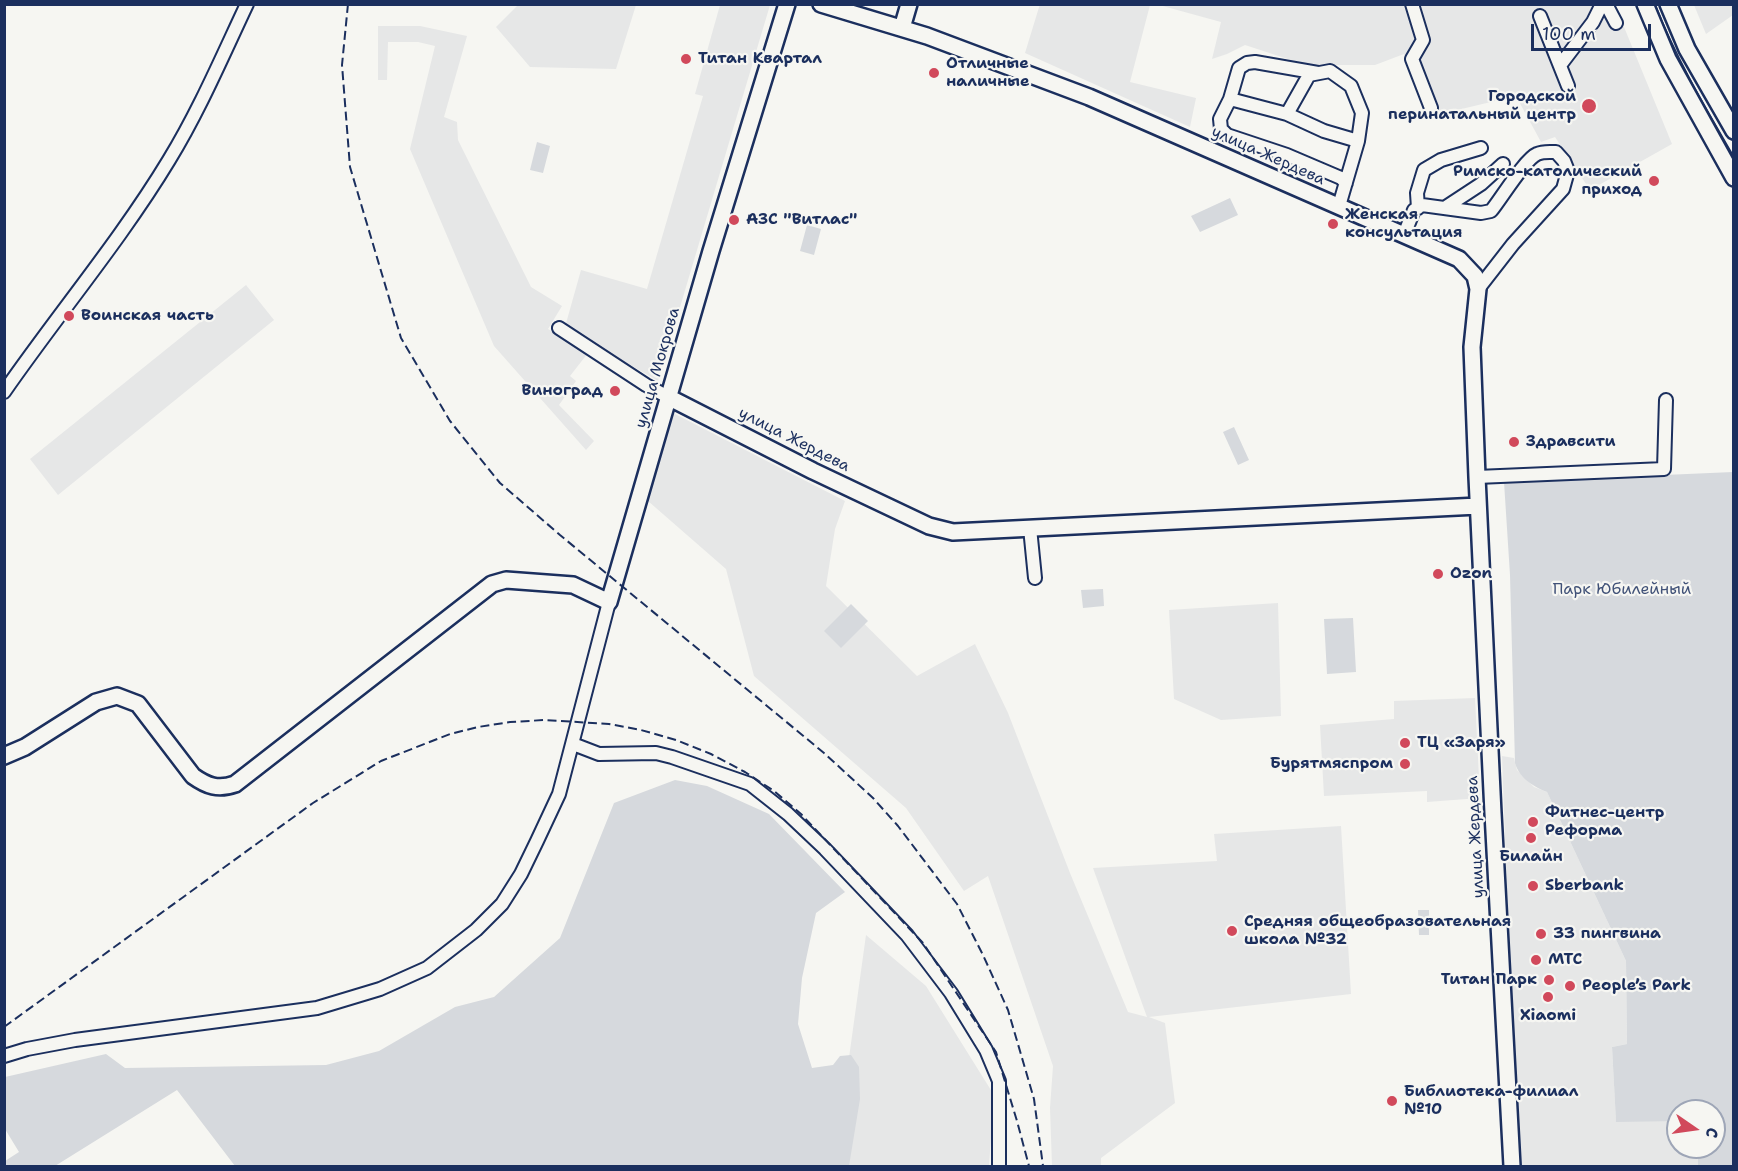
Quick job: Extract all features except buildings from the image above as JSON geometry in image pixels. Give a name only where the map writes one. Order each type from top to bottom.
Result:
[{"type":"main road","name":"улица Мокрова","points":[[609,602],[668,397],[787,4]]},
{"type":"main road","name":"улица Жердева","points":[[821,4],[902,28],[1089,97],[1459,259],[1475,276],[1478,289],[1473,347],[1477,477],[1512,1167]]},
{"type":"main road","points":[[902,28],[909,4]]},
{"type":"main road","points":[[1645,4],[1668,59],[1734,178]]},
{"type":"main road","points":[[1668,4],[1687,49],[1734,131]]},
{"type":"main road","name":"улица Жердева","points":[[668,397],[813,471],[929,526],[953,532],[1479,506]]},
{"type":"main road","points":[[4,756],[25,747],[96,702],[117,696],[138,704],[193,776],[216,788],[225,787],[235,784],[492,584],[506,580],[573,585],[609,602]]},
{"type":"street","points":[[6,386],[110,247],[170,159],[199,105],[247,4]]},
{"type":"street","points":[[1412,4],[1423,40],[1412,58],[1431,108]]},
{"type":"street","points":[[1561,64],[1604,4],[1616,23]]},
{"type":"street","points":[[1540,16],[1568,86]]},
{"type":"street","points":[[1318,73],[1263,63],[1247,63],[1239,68],[1230,99],[1220,118],[1221,129],[1227,135],[1287,155],[1341,178],[1347,183]]},
{"type":"street","points":[[1287,114],[1309,75],[1330,71],[1351,86],[1362,113],[1358,141],[1347,183],[1338,206]]},
{"type":"street","points":[[1230,99],[1287,114],[1324,130],[1358,141]]},
{"type":"street","points":[[1418,208],[1417,193],[1424,170],[1442,160],[1481,148]]},
{"type":"street","points":[[1404,235],[1414,210],[1422,205],[1481,213],[1491,211],[1508,190],[1525,162],[1536,154],[1556,152],[1564,161],[1568,171],[1563,189],[1513,244],[1478,289]]},
{"type":"street","points":[[1446,207],[1481,184],[1503,164]]},
{"type":"street","name":"улица Жердева","points":[[559,328],[668,397]]},
{"type":"street","points":[[1477,477],[1664,469],[1666,400]]},
{"type":"street","points":[[1030,528],[1035,578]]},
{"type":"street","name":"улица Мокрова","points":[[4,1056],[75,1040],[127,1035],[317,1008],[380,989],[427,968],[476,930],[502,904],[521,874],[559,794],[609,602]]},
{"type":"street","points":[[573,744],[599,754],[656,753],[750,784],[788,814],[825,849],[908,935],[951,993],[986,1050],[999,1081],[999,1167]]},
{"type":"shaded area","points":[[519,4],[636,5],[616,69],[530,67],[496,27]]},
{"type":"shaded area","points":[[1040,4],[1150,5],[1130,82],[1196,98],[1190,127],[1025,53]]},
{"type":"shaded area","points":[[720,5],[770,5],[658,381],[565,327],[581,270],[647,289],[703,96],[695,94]]},
{"type":"shaded area","name":"Городской перинатальный центр","points":[[1159,5],[1615,5],[1672,144],[1590,190],[1555,137],[1541,142],[1516,96],[1428,117],[1404,54],[1375,65],[1306,65],[1245,45],[1212,59],[1221,22]]},
{"type":"shaded area","points":[[1694,5],[1733,5],[1733,15],[1706,34]]},
{"type":"shaded area","points":[[378,26],[420,26],[467,36],[444,117],[457,122],[458,140],[531,287],[562,306],[548,329],[588,353],[570,376],[576,381],[559,405],[594,441],[586,450],[494,346],[410,149],[435,46],[418,42],[388,42],[387,80],[378,80]]},
{"type":"shaded area","points":[[246,285],[274,320],[58,495],[30,459]]},
{"type":"shaded area","points":[[673,413],[845,501],[835,529],[826,586],[917,676],[975,644],[1008,713],[1070,873],[1128,1012],[1147,1017],[1093,868],[1217,861],[1214,834],[1341,826],[1351,994],[1149,1017],[1165,1023],[1175,1103],[1101,1158],[1101,1166],[1052,1166],[1050,1108],[1053,1066],[988,876],[964,891],[906,808],[754,676],[726,569],[648,501]]},
{"type":"shaded area","points":[[1278,603],[1281,716],[1221,720],[1174,699],[1169,610]]},
{"type":"shaded area","points":[[1475,698],[1480,798],[1427,802],[1427,791],[1324,796],[1320,725],[1394,719],[1394,701]]},
{"type":"shaded area","points":[[1502,756],[1514,758],[1517,770],[1534,787],[1547,792],[1626,961],[1627,1044],[1612,1047],[1616,1121],[1666,1121],[1666,1159],[1698,1159],[1698,1166],[1521,1166],[1512,1025]]},
{"type":"shaded area","points":[[866,935],[926,986],[994,1095],[989,1166],[834,1166]]},
{"type":"green space","points":[[537,142],[550,146],[543,173],[530,170]]},
{"type":"green space","points":[[1230,198],[1238,215],[1200,232],[1191,216]]},
{"type":"green space","points":[[807,225],[821,229],[814,255],[800,251]]},
{"type":"green space","points":[[1234,427],[1249,460],[1238,465],[1223,432]]},
{"type":"green space","name":"Парк Юбилейный","points":[[1733,472],[1733,1166],[1698,1166],[1698,1159],[1726,1159],[1726,1099],[1666,1099],[1666,1121],[1616,1122],[1612,1047],[1627,1044],[1626,961],[1547,792],[1528,781],[1520,773],[1515,763],[1510,575],[1504,482]]},
{"type":"green space","points":[[1103,589],[1104,606],[1083,608],[1081,590]]},
{"type":"green space","points":[[851,604],[868,621],[841,648],[824,631]]},
{"type":"green space","points":[[1353,618],[1356,672],[1327,674],[1324,619]]},
{"type":"green space","points":[[675,780],[707,786],[769,814],[845,892],[816,913],[802,978],[798,1024],[812,1068],[833,1065],[840,1056],[851,1055],[859,1067],[860,1099],[849,1166],[235,1166],[177,1090],[55,1166],[5,1166],[5,1161],[19,1152],[5,1129],[5,1077],[106,1054],[125,1068],[326,1065],[379,1051],[455,1007],[494,997],[560,938],[614,803]]},
{"type":"green space","points":[[1418,910],[1429,910],[1429,935],[1419,935]]},
{"type":"tram line","points":[[1655,4],[1682,63],[1734,157]]},
{"type":"railway","points":[[348,4],[342,65],[350,167],[401,338],[450,421],[500,483],[824,753],[873,798],[898,826],[957,904],[1008,1010],[1034,1099],[1043,1166]]},
{"type":"railway","points":[[4,1027],[313,803],[381,761],[450,734],[478,727],[545,720],[609,724],[676,740],[711,754],[774,791],[801,814],[923,943],[996,1052],[1029,1166]]},
{"type":"place","name":"Титан Квартал","points":[[686,59]]},
{"type":"place","name":"Отличные наличные","points":[[934,73]]},
{"type":"place","name":"Городской перинатальный центр","points":[[1589,106]]},
{"type":"place","name":"Римско-католический приход","points":[[1654,181]]},
{"type":"place","name":"АЗС \"Витлас\"","points":[[734,220]]},
{"type":"place","name":"Женская консультация","points":[[1333,224]]},
{"type":"place","name":"Воинская часть","points":[[69,316]]},
{"type":"place","name":"Виноград","points":[[615,391]]},
{"type":"place","name":"Здравсити","points":[[1514,442]]},
{"type":"place","name":"Ozon","points":[[1438,574]]},
{"type":"place","name":"ТЦ «Заря»","points":[[1405,743]]},
{"type":"place","name":"Бурятмяспром","points":[[1405,764]]},
{"type":"place","name":"Фитнес-центр Реформа","points":[[1533,822]]},
{"type":"place","name":"Билайн","points":[[1531,838]]},
{"type":"place","name":"Sberbank","points":[[1533,886]]},
{"type":"place","name":"Средняя общеобразовательная школа №32","points":[[1232,931]]},
{"type":"place","name":"33 пингвина","points":[[1541,934]]},
{"type":"place","name":"МТС","points":[[1536,960]]},
{"type":"place","name":"Титан Парк","points":[[1549,980]]},
{"type":"place","name":"People’s Park","points":[[1570,986]]},
{"type":"place","name":"Xiaomi","points":[[1548,997]]},
{"type":"place","name":"Библиотека-филиал №10","points":[[1392,1101]]}]
